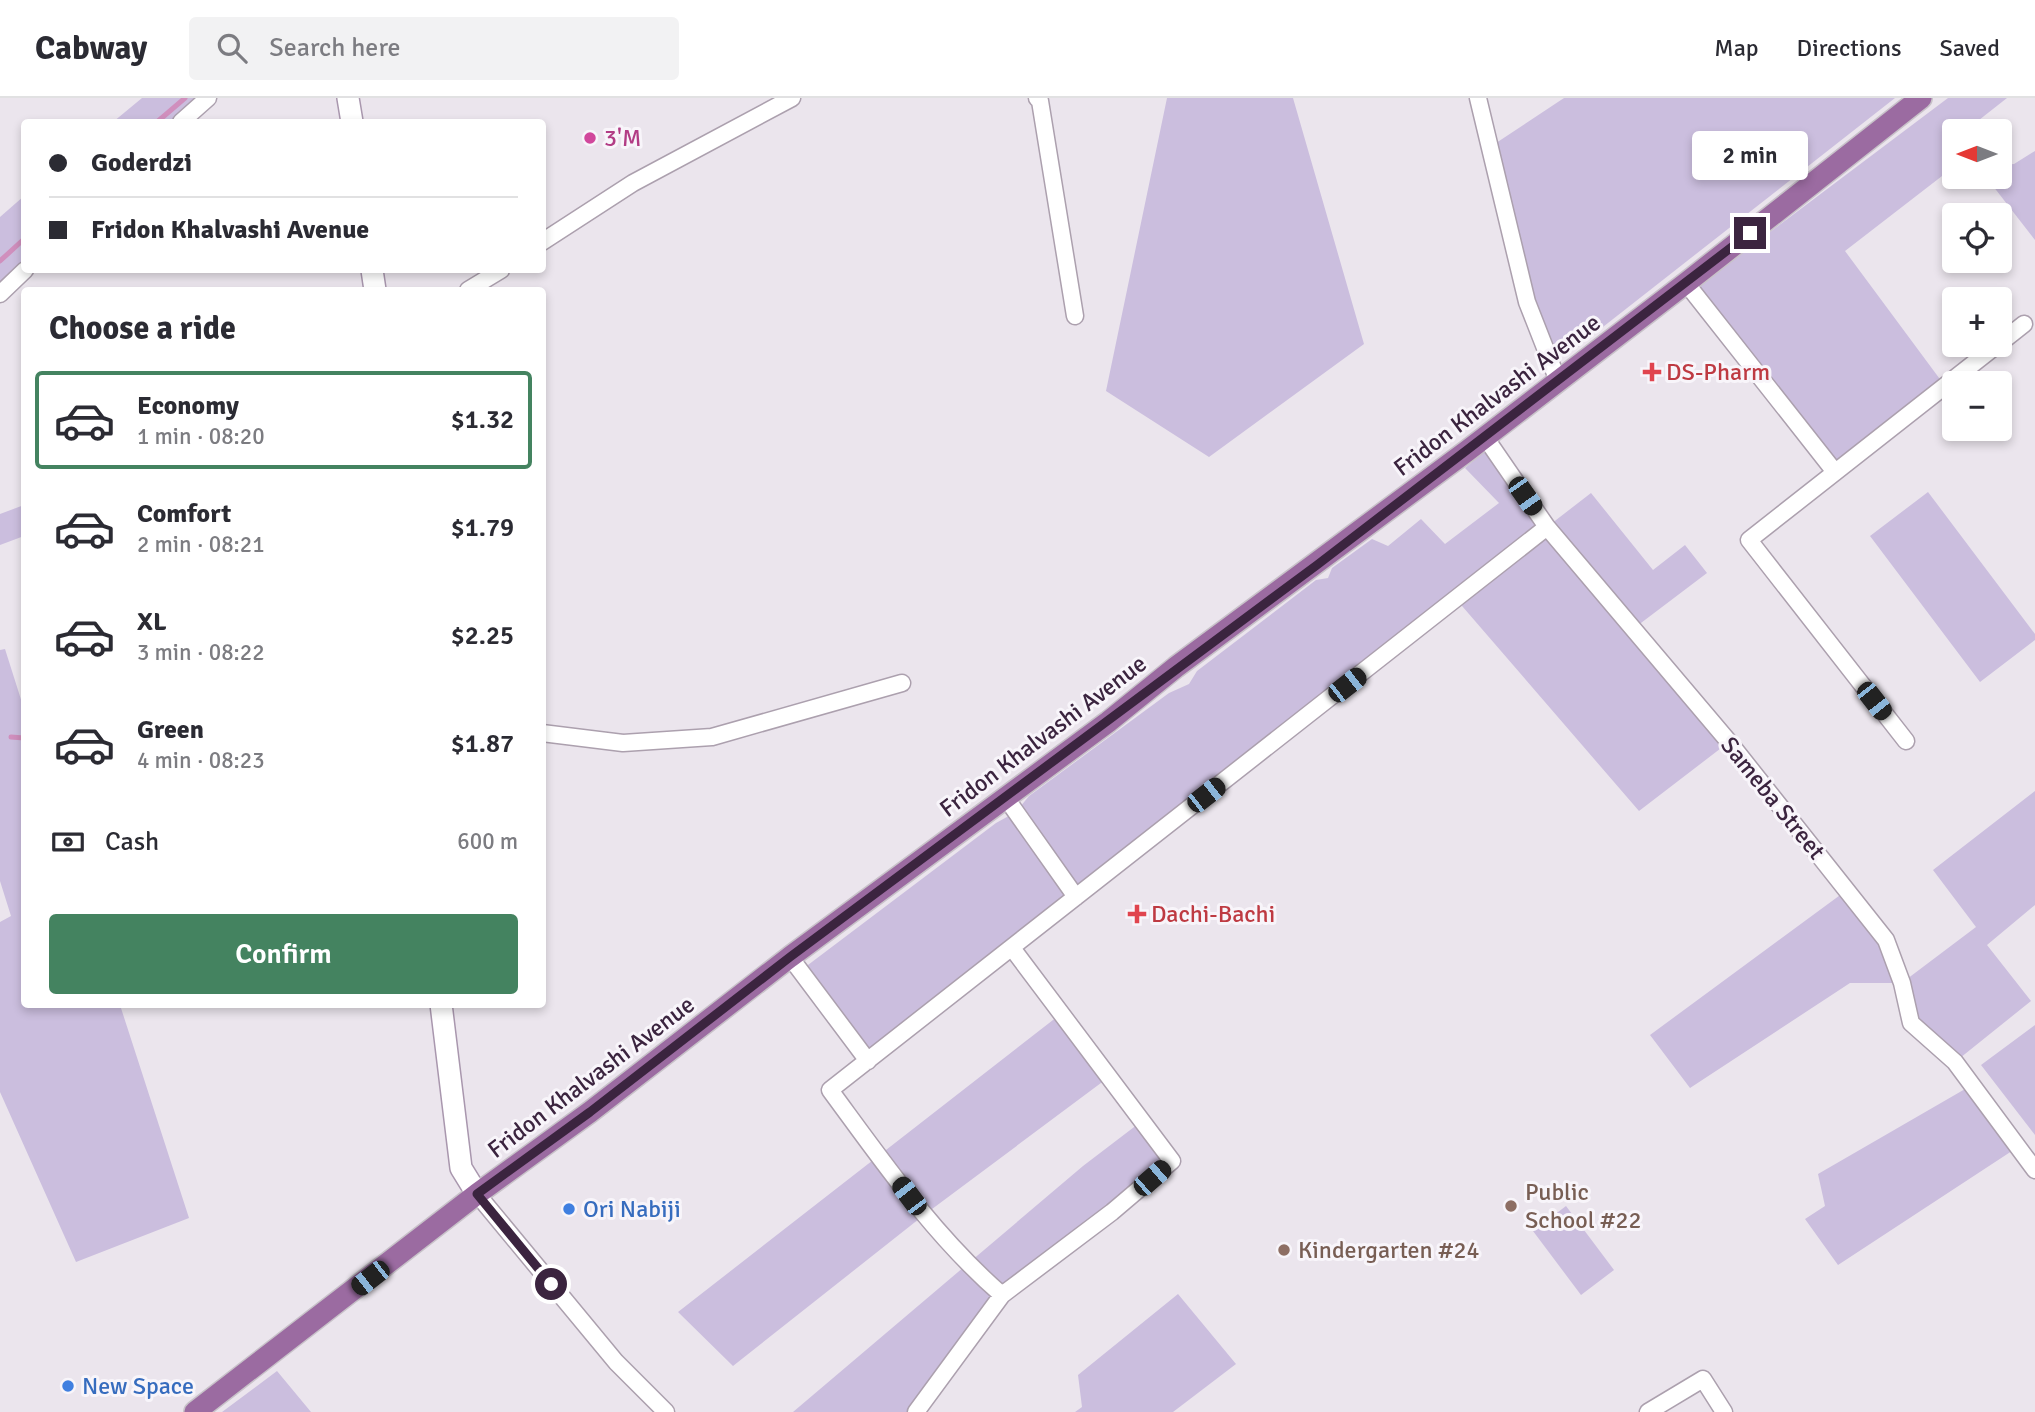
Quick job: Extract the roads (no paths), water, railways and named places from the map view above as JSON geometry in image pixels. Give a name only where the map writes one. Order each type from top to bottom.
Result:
[{"type":"main road","name":"Fridon Khalvashi Avenue","points":[[195,1412],[790,957],[1485,438],[1921,98]]},
{"type":"street","points":[[184,119],[208,98]]},
{"type":"street","points":[[348,98],[352,119]]},
{"type":"street","points":[[546,239],[633,183],[792,98]]},
{"type":"street","points":[[1037,98],[1040,101],[1075,316]]},
{"type":"street","points":[[1478,98],[1527,302],[1558,381]]},
{"type":"street","points":[[0,294],[22,273]]},
{"type":"street","points":[[473,287],[496,273]]},
{"type":"street","points":[[1686,283],[1835,472]]},
{"type":"street","points":[[2012,334],[2024,324]]},
{"type":"street","points":[[1906,741],[1749,540],[1982,357]]},
{"type":"street","name":"Sameba Street","points":[[1485,438],[1547,527],[1729,742],[1886,940],[1902,983],[1911,1023],[1955,1062],[2035,1170]]},
{"type":"street","points":[[1002,1294],[968,1265],[924,1215],[830,1090],[1547,527]]},
{"type":"street","points":[[546,733],[623,743],[712,737],[902,683]]},
{"type":"street","points":[[1006,798],[1076,897]]},
{"type":"street","points":[[916,1412],[1002,1294],[1112,1212],[1172,1160],[1012,948]]},
{"type":"street","points":[[790,957],[868,1060]]},
{"type":"street","points":[[441,1008],[461,1168],[477,1194],[616,1362],[666,1412]]},
{"type":"street","points":[[1648,1412],[1703,1379],[1724,1412]]},
{"type":"waterway","points":[[160,119],[185,98]]},
{"type":"waterway","points":[[0,261],[21,242]]},
{"type":"waterway","points":[[11,737],[21,738]]},
{"type":"place","name":"3'M","points":[[590,138]]},
{"type":"place","name":"DS-Pharm","points":[[1652,372]]},
{"type":"place","name":"Dachi-Bachi","points":[[1137,914]]},
{"type":"place","name":"Public School #22","points":[[1511,1206]]},
{"type":"place","name":"Ori Nabiji","points":[[569,1209]]},
{"type":"place","name":"Kindergarten #24","points":[[1284,1250]]},
{"type":"place","name":"New Space","points":[[68,1386]]}]
